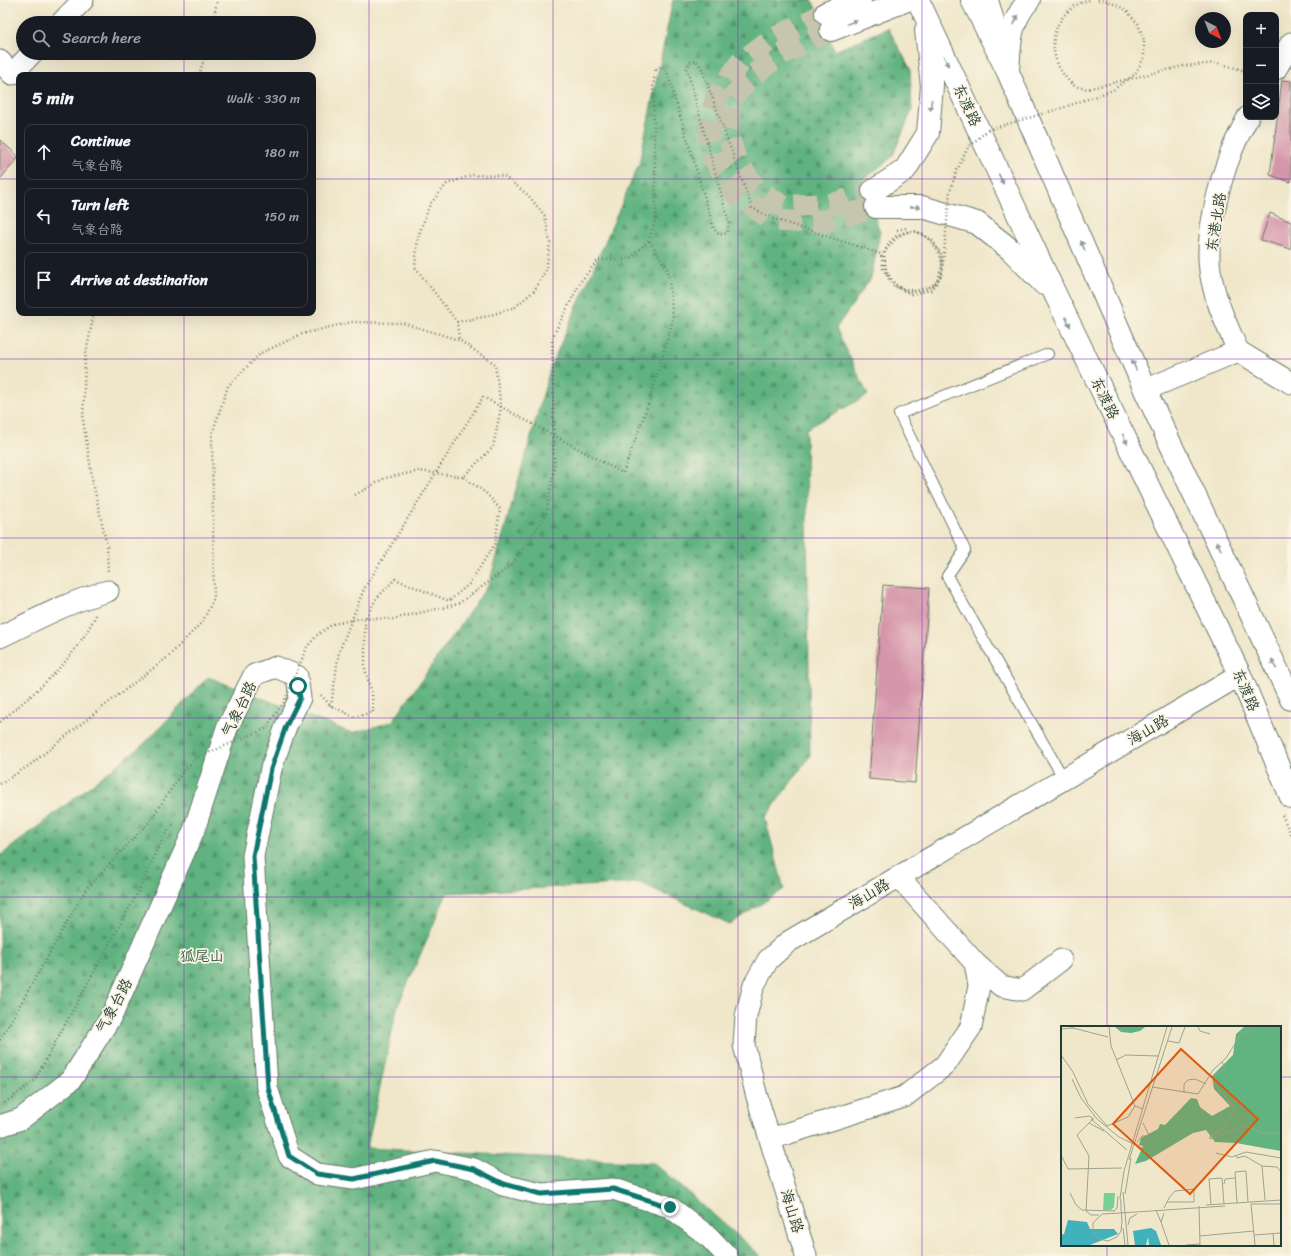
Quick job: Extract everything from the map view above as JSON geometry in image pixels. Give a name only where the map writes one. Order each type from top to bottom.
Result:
[{"type":"main road","points":[[972,0],[1008,72],[1145,390],[1291,699]]},
{"type":"main road","points":[[987,0],[1008,72]]},
{"type":"main road","points":[[1008,72],[1011,36],[1014,22],[1020,11],[1029,0]]},
{"type":"main road","points":[[829,21],[866,7],[916,4],[932,86],[928,133],[905,170],[874,199],[922,207],[977,223],[1011,250],[1056,298]]},
{"type":"main road","name":"东渡路","points":[[916,4],[1056,298],[1240,675],[1285,804]]},
{"type":"street","points":[[68,16],[83,0]]},
{"type":"street","points":[[1279,64],[1291,44]]},
{"type":"street","points":[[0,61],[12,74],[25,60]]},
{"type":"street","name":"东港北路","points":[[1238,351],[1216,297],[1210,269],[1210,243],[1218,198],[1231,153],[1247,120]]},
{"type":"street","points":[[1145,390],[1238,351],[1291,383]]},
{"type":"street","points":[[0,637],[53,611],[89,596],[108,591]]},
{"type":"street","name":"气象台路","points":[[0,1126],[21,1119],[71,1080],[112,1015],[194,830],[227,728],[254,675],[276,667],[297,676],[298,686]]},
{"type":"street","name":"海山路","points":[[806,1256],[757,1097],[744,1045],[746,1016],[754,985],[768,960],[788,942],[1240,675]]},
{"type":"street","points":[[298,686],[300,698],[286,726],[271,769],[253,856],[268,1088],[289,1156],[317,1174],[354,1179],[435,1161],[474,1169],[504,1184],[541,1194],[613,1189],[670,1207],[709,1237],[727,1256]]},
{"type":"street","points":[[899,876],[975,963],[1001,986],[1022,990],[1060,960]]},
{"type":"street","points":[[770,1139],[904,1097],[945,1065],[971,1027],[979,986],[975,963]]},
{"type":"lane","points":[[1048,354],[899,414],[965,550],[947,576],[1064,779]]},
{"type":"path","points":[[214,16],[217,0]]},
{"type":"path","points":[[1089,0],[1072,8],[1058,25],[1052,43],[1057,65],[1073,85],[1087,89],[1183,66],[1218,63],[1243,70]]},
{"type":"path","points":[[0,1040],[86,889],[151,820],[180,775],[196,758],[265,729],[284,702],[307,647],[318,634],[333,624],[362,618],[393,619],[458,604],[512,565],[546,515],[554,470],[552,338],[582,281],[598,260],[629,259],[649,240],[656,218],[653,85],[656,69],[662,66],[667,72],[714,229],[720,235],[727,233],[729,223],[687,70],[690,62],[696,60],[702,69],[752,208],[774,219],[881,254],[883,268],[892,285],[911,294],[918,293],[931,290],[935,284],[938,278],[942,272],[942,266],[942,260],[941,254],[938,250],[935,245],[932,240],[916,231],[911,232],[905,233],[899,235],[887,246],[886,252],[885,258],[884,265],[891,282],[896,285],[900,288],[905,291],[912,291],[918,291],[925,291],[930,287],[935,284],[940,280],[944,269],[942,262],[940,255],[938,248],[933,244],[928,239],[923,235],[913,233],[907,232],[902,235],[896,238],[888,248],[884,253],[885,259],[886,264],[886,270],[889,275],[893,281],[896,287],[902,288],[909,290],[915,292],[922,290],[929,287],[936,285],[938,278],[941,271],[943,263],[950,191],[957,170],[968,147],[988,130],[1065,107],[1113,90],[1135,74],[1144,58],[1144,40],[1138,24],[1126,10],[1108,1],[1097,0]]},
{"type":"path","points":[[200,72],[204,60]]},
{"type":"path","points":[[457,322],[488,316],[515,307],[534,291],[546,270],[550,244],[545,216],[528,195],[504,176],[472,175],[447,184],[430,204],[418,237],[414,267],[457,322],[459,340]]},
{"type":"path","points":[[330,706],[340,652],[364,589],[483,398],[623,473],[649,402],[674,319],[668,270],[649,240]]},
{"type":"path","points":[[0,722],[67,662],[87,634],[108,591],[107,546],[93,483],[83,420],[85,359],[93,316]]},
{"type":"path","points":[[0,784],[30,765],[168,657],[203,622],[214,598],[215,567],[212,434],[228,386],[261,353],[302,334],[351,322],[403,323],[459,340],[495,364],[501,408],[493,447],[463,477]]},
{"type":"path","points":[[298,686],[316,690],[330,706],[355,717],[372,712],[372,694],[365,669],[364,620],[376,599],[394,579],[449,601],[470,584],[495,544],[500,508],[486,493],[463,477],[420,471],[385,478],[355,494]]},
{"type":"path","points":[[1285,804],[1291,834]]},
{"type":"path","points":[[0,1107],[34,1081],[138,892],[163,837],[177,819]]},
{"type":"green space","name":"狐尾山","points":[[673,0],[812,0],[835,51],[888,28],[910,68],[912,110],[892,157],[862,181],[880,232],[871,278],[836,328],[868,395],[806,429],[810,756],[765,818],[784,889],[730,924],[640,883],[447,893],[397,1008],[367,1148],[654,1163],[761,1256],[0,1256],[0,856],[144,744],[208,677],[352,733],[392,722],[489,584],[551,366],[639,164]]},
{"type":"building","points":[[1282,80],[1291,81],[1291,182],[1270,175],[1277,120],[1279,120],[1279,104]]},
{"type":"building","points":[[0,140],[16,154],[16,160],[0,179]]},
{"type":"building","points":[[1270,213],[1291,222],[1291,249],[1261,240]]},
{"type":"building","points":[[883,585],[929,588],[915,783],[869,779]]},
{"type":"tunnel","points":[[826,13],[770,40],[740,63],[716,98],[709,126],[713,157],[735,193],[772,220],[799,222],[829,220],[876,207]]},
{"type":"tunnel","points":[[831,30],[778,56],[751,77],[731,99],[727,131],[736,160],[755,187],[782,206],[833,204],[873,191]]},
{"type":"route","points":[[298,686],[300,698],[286,726],[271,769],[253,856],[268,1088],[289,1156],[317,1174],[354,1179],[435,1161],[474,1169],[504,1184],[541,1194],[613,1189],[670,1207]]}]
